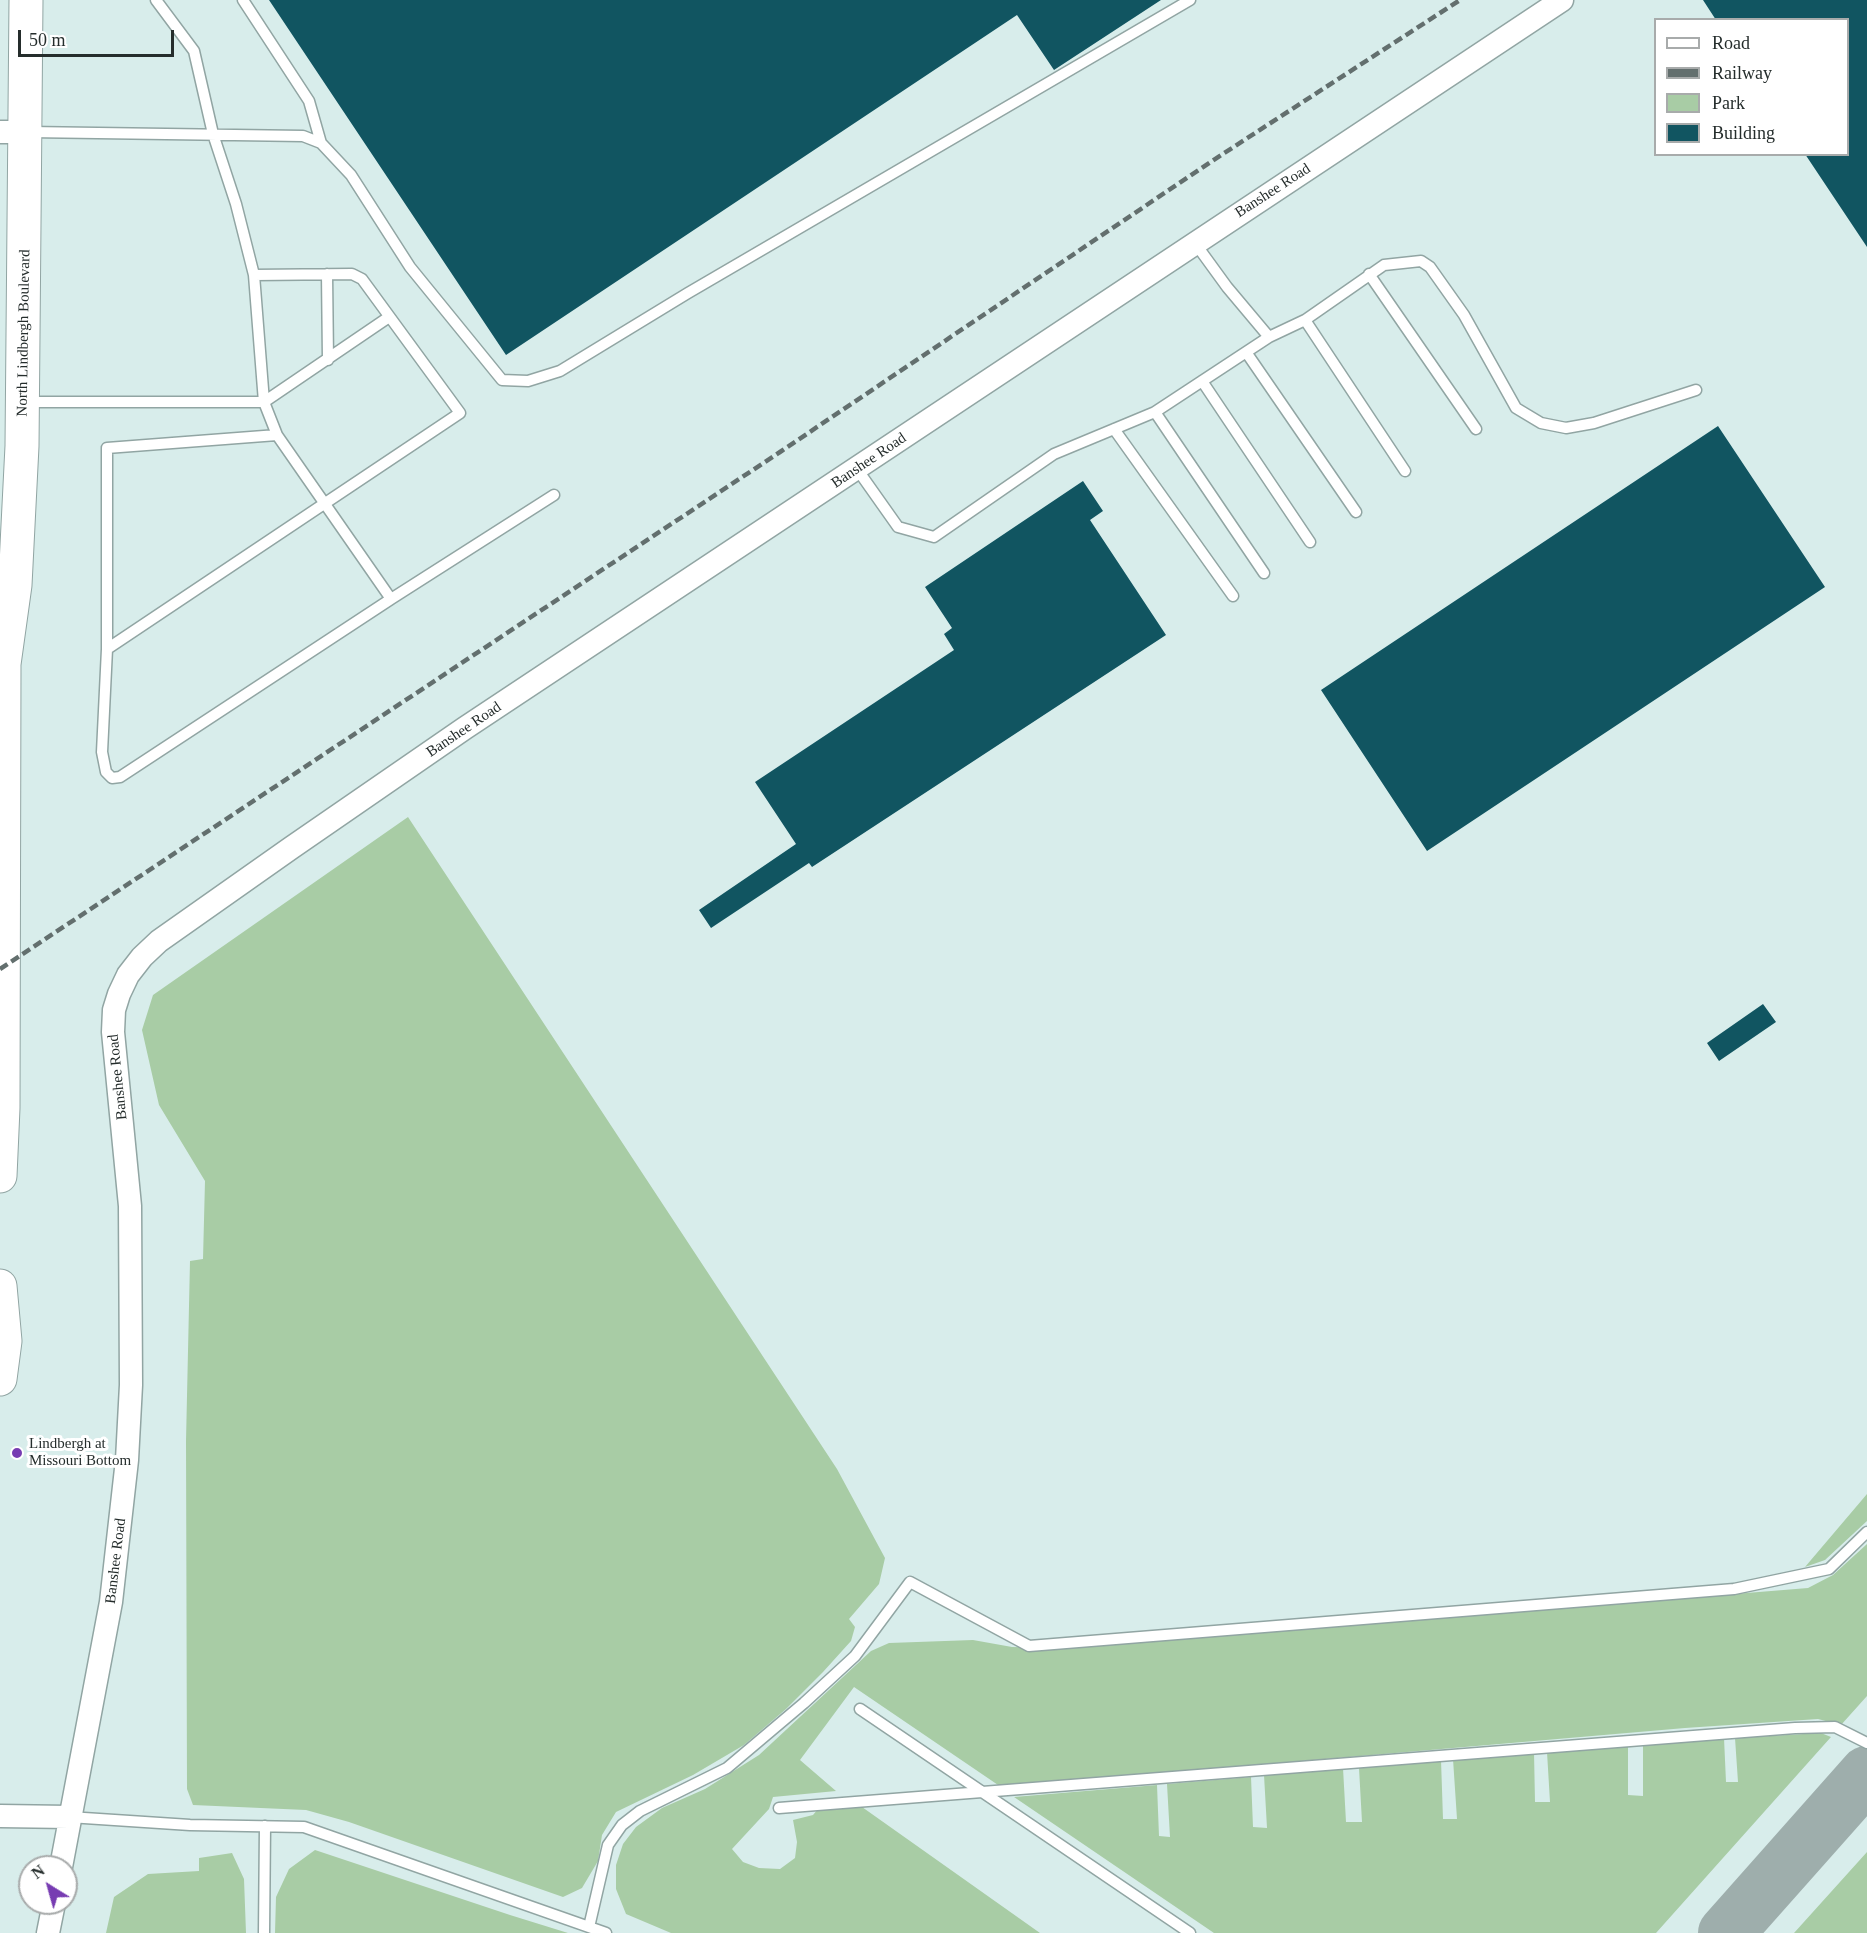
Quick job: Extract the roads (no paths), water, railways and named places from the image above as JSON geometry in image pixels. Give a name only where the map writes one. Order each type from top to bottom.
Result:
[{"type":"highway","name":"North Lindbergh Boulevard","points":[[0,1176],[3,1108],[2,652],[15,585],[24,402],[12,132],[26,0]]},
{"type":"highway","points":[[0,1286],[5,1341],[0,1379]]},
{"type":"street","name":"Banshee Road","points":[[63,1855],[111,1602],[127,1460],[131,1384],[130,1206],[112,1032],[114,1010],[128,975],[159,941],[465,728],[1562,0]]},
{"type":"street","points":[[0,1816],[69,1817]]},
{"type":"street","points":[[48,1933],[52,1915]]},
{"type":"lane","points":[[156,0],[194,51],[213,134],[236,204],[254,274],[264,402],[278,435],[391,599]]},
{"type":"lane","points":[[243,0],[309,101],[321,143]]},
{"type":"lane","points":[[12,132],[303,136],[321,143],[351,175],[410,267],[502,380],[528,381],[560,371],[688,293],[1190,0]]},
{"type":"lane","points":[[1195,243],[1227,287],[1269,337]]},
{"type":"lane","points":[[857,469],[898,527],[934,537],[1054,454],[1155,412],[1269,337],[1305,320],[1384,265],[1408,261],[1421,261],[1430,267],[1464,315],[1516,408],[1541,423],[1566,428],[1594,423],[1696,390]]},
{"type":"lane","points":[[107,649],[460,413],[362,279],[352,274],[254,274]]},
{"type":"lane","points":[[327,274],[328,360]]},
{"type":"lane","points":[[1369,274],[1476,429]]},
{"type":"lane","points":[[24,402],[264,402],[390,317]]},
{"type":"lane","points":[[1305,320],[1405,471]]},
{"type":"lane","points":[[1246,352],[1356,512]]},
{"type":"lane","points":[[1202,381],[1310,542]]},
{"type":"lane","points":[[1155,412],[1264,573]]},
{"type":"lane","points":[[1114,429],[1233,596]]},
{"type":"lane","points":[[278,435],[107,448],[107,649],[102,753],[106,772],[112,778],[120,777],[554,495]]},
{"type":"lane","points":[[589,1927],[608,1845],[622,1825],[640,1811],[682,1793],[736,1761],[855,1656],[910,1582],[1029,1646],[1734,1589],[1829,1569],[1867,1532]]},
{"type":"lane","points":[[860,1709],[1190,1933]]},
{"type":"lane","points":[[779,1808],[1795,1728],[1835,1727],[1867,1743]]},
{"type":"lane","points":[[69,1817],[190,1825],[304,1827],[606,1933]]},
{"type":"lane","points":[[264,1933],[265,1826]]},
{"type":"railway","points":[[0,969],[780,452],[1212,161],[1460,0]]},
{"type":"place","name":"Lindbergh at Missouri Bottom","points":[[17,1453]]}]
